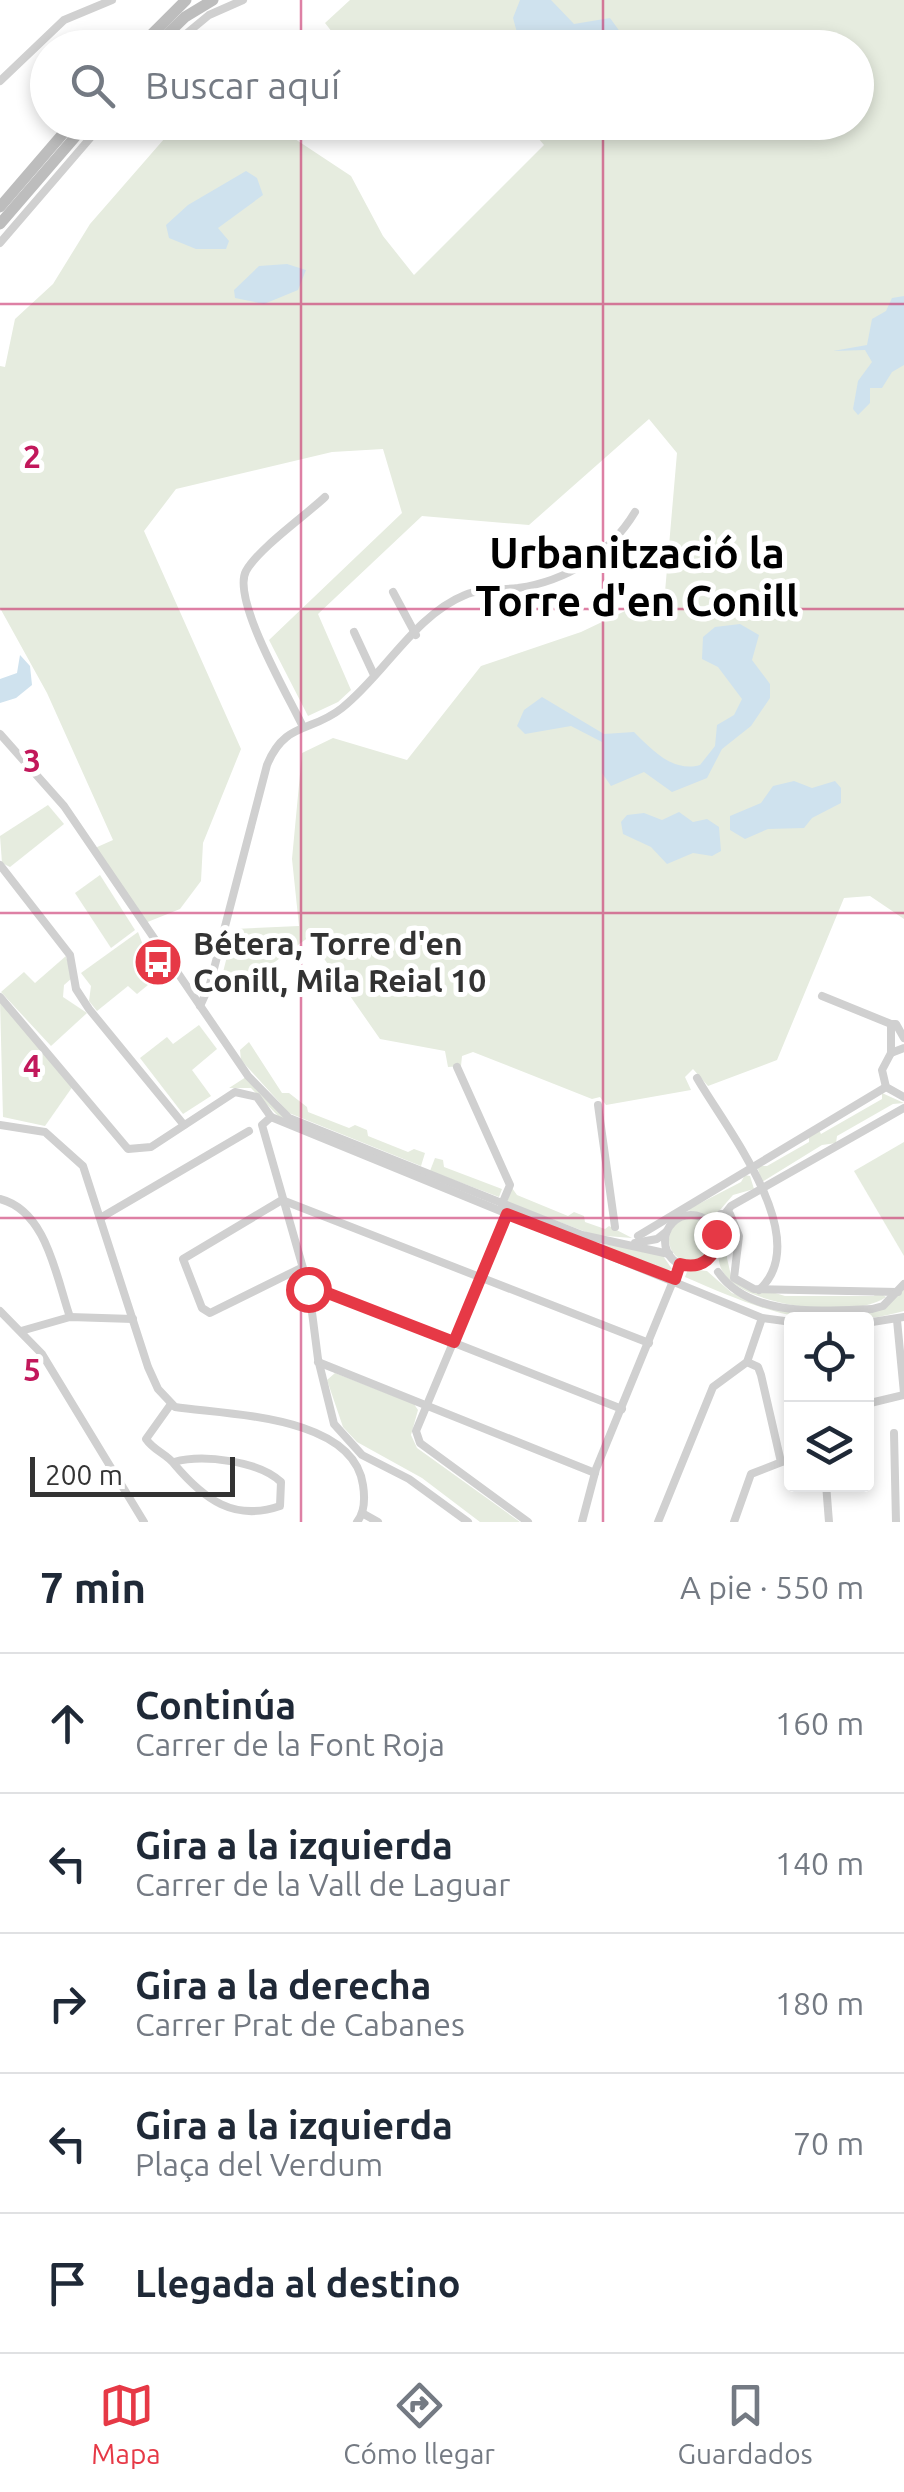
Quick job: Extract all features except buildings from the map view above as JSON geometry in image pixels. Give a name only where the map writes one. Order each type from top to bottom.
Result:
[{"type":"main road","points":[[156,30],[186,0]]},
{"type":"main road","points":[[171,30],[185,16],[213,0]]},
{"type":"main road","points":[[0,207],[58,140]]},
{"type":"main road","points":[[0,224],[72,140]]},
{"type":"street","points":[[54,30],[64,20],[112,0]]},
{"type":"street","points":[[191,30],[209,16],[244,0]]},
{"type":"street","points":[[0,81],[30,52]]},
{"type":"street","points":[[0,243],[89,140]]},
{"type":"street","points":[[303,726],[247,608],[243,583],[252,564],[325,497]]},
{"type":"street","points":[[200,1006],[210,984],[266,765],[283,736],[340,710],[444,607],[466,595],[555,582],[570,575],[627,525],[635,512]]},
{"type":"street","points":[[394,592],[416,635]]},
{"type":"street","points":[[354,632],[374,675]]},
{"type":"street","points":[[0,734],[64,806],[248,1076],[289,1118],[582,1235],[657,1239],[685,1216],[702,1217],[714,1228],[717,1241],[713,1254],[702,1264]]},
{"type":"street","points":[[0,865],[70,955],[76,989],[89,1009],[184,1125]]},
{"type":"street","points":[[822,996],[894,1024],[904,1038]]},
{"type":"street","points":[[0,997],[128,1149],[142,1151],[235,1092],[251,1092],[271,1117],[675,1279],[762,1318],[784,1321]]},
{"type":"street","points":[[904,1012],[894,1024],[891,1053],[882,1070],[886,1088],[904,1098]]},
{"type":"street","points":[[891,1053],[904,1048]]},
{"type":"street","points":[[457,1067],[510,1185],[502,1204]]},
{"type":"street","points":[[696,1078],[773,1209],[779,1242],[772,1274],[759,1290]]},
{"type":"street","points":[[634,1240],[886,1088]]},
{"type":"street","points":[[598,1105],[616,1227]]},
{"type":"street","points":[[714,1228],[721,1214],[904,1108]]},
{"type":"street","points":[[271,1117],[262,1125],[307,1285],[318,1362],[334,1424],[349,1444],[408,1478],[468,1522]]},
{"type":"street","points":[[0,1125],[45,1132],[74,1153],[92,1184],[148,1367],[170,1404]]},
{"type":"street","points":[[102,1217],[249,1131]]},
{"type":"street","points":[[0,1199],[24,1210],[42,1236],[70,1317]]},
{"type":"street","points":[[282,1200],[186,1254],[185,1266],[202,1308],[210,1312],[302,1268]]},
{"type":"street","points":[[282,1200],[648,1343]]},
{"type":"street","points":[[507,1214],[416,1432],[420,1443],[528,1522]]},
{"type":"street","points":[[721,1214],[730,1214],[737,1226],[734,1278],[759,1290],[901,1288]]},
{"type":"street","points":[[667,1231],[669,1254]]},
{"type":"street","points":[[634,1240],[669,1254],[680,1264],[702,1264],[718,1272],[741,1294],[779,1307],[872,1309],[882,1306],[901,1288]]},
{"type":"street","points":[[713,1254],[718,1272]]},
{"type":"street","points":[[582,1522],[595,1473],[680,1264]]},
{"type":"street","points":[[307,1285],[622,1408]]},
{"type":"street","points":[[0,1311],[42,1354],[144,1522]]},
{"type":"street","points":[[21,1331],[70,1317],[133,1320]]},
{"type":"street","points":[[658,1522],[714,1387],[746,1362],[762,1318]]},
{"type":"street","points":[[874,1322],[900,1318],[904,1394],[874,1402]]},
{"type":"street","points":[[318,1362],[595,1473]]},
{"type":"street","points":[[746,1362],[758,1367],[761,1375],[781,1462]]},
{"type":"street","points":[[170,1404],[146,1438],[174,1462],[200,1496],[237,1518],[254,1519],[280,1506],[281,1482],[264,1469],[197,1460],[174,1462]]},
{"type":"street","points":[[170,1404],[265,1418],[319,1435],[354,1461],[363,1481],[362,1512],[357,1522]]},
{"type":"street","points":[[894,1433],[896,1522]]},
{"type":"street","points":[[734,1522],[751,1474],[784,1461]]},
{"type":"street","points":[[827,1492],[829,1522]]},
{"type":"street","points":[[362,1512],[378,1522]]},
{"type":"shaded area","points":[[350,0],[904,0],[904,919],[870,896],[844,898],[777,1060],[708,1086],[693,1069],[685,1077],[691,1090],[606,1105],[600,1097],[592,1099],[473,1052],[462,1056],[461,1066],[448,1067],[445,1051],[380,1039],[309,937],[261,972],[221,980],[234,929],[299,926],[292,859],[302,753],[333,738],[407,760],[481,666],[581,632],[665,592],[677,453],[649,419],[529,525],[422,516],[318,614],[351,690],[338,702],[308,716],[269,640],[402,513],[383,449],[332,452],[176,489],[144,531],[241,749],[203,843],[201,881],[180,909],[145,923],[95,848],[113,840],[47,693],[0,608],[0,366],[5,367],[15,319],[53,284],[90,224],[163,140],[297,140],[351,176],[383,236],[414,275],[544,145],[540,140],[874,140],[874,30],[330,30],[325,23]]},
{"type":"shaded area","points":[[48,805],[64,824],[10,867],[2,863],[0,836]]},
{"type":"shaded area","points":[[100,875],[135,930],[111,948],[75,893]]},
{"type":"shaded area","points":[[138,932],[146,953],[165,971],[137,994],[128,986],[97,1011],[89,1001],[91,986],[81,973]]},
{"type":"shaded area","points":[[66,956],[72,978],[64,985],[63,997],[87,1013],[51,1046],[1,992],[24,972],[35,983]]},
{"type":"shaded area","points":[[0,1000],[73,1086],[45,1126],[3,1117]]},
{"type":"shaded area","points":[[199,1025],[217,1049],[192,1070],[211,1096],[183,1114],[140,1058],[167,1037],[173,1044]]},
{"type":"shaded area","points":[[249,1042],[282,1093],[289,1093],[308,1112],[349,1128],[355,1125],[367,1130],[368,1136],[408,1152],[414,1149],[425,1153],[421,1166],[289,1113],[241,1060],[240,1050]]},
{"type":"shaded area","points":[[246,1077],[296,1125],[281,1119],[251,1088],[229,1088]]},
{"type":"shaded area","points":[[882,1093],[904,1103],[893,1104],[837,1136],[836,1143],[822,1145],[762,1182],[757,1166],[767,1166],[809,1142],[809,1136],[819,1130],[821,1134],[882,1099]]},
{"type":"shaded area","points":[[308,1130],[598,1243],[661,1253],[672,1269],[665,1271]]},
{"type":"shaded area","points":[[904,1142],[904,1256],[854,1171]]},
{"type":"shaded area","points":[[435,1158],[443,1160],[444,1167],[502,1189],[499,1197],[430,1171]]},
{"type":"shaded area","points":[[745,1175],[750,1176],[754,1189],[733,1195],[713,1218],[687,1210],[741,1182]]},
{"type":"shaded area","points":[[512,1188],[517,1195],[568,1216],[574,1212],[584,1216],[585,1222],[605,1229],[609,1226],[632,1238],[594,1235],[507,1202]]},
{"type":"shaded area","points":[[728,1216],[727,1258],[732,1280],[785,1296],[874,1296],[877,1291],[886,1297],[851,1308],[827,1308],[753,1294],[735,1284],[721,1267],[719,1225]]},
{"type":"shaded area","points":[[691,1218],[706,1225],[713,1240],[706,1255],[691,1262],[676,1255],[669,1240],[676,1225]]},
{"type":"shaded area","points":[[688,1269],[707,1271],[732,1293],[788,1312],[765,1309],[685,1277]]},
{"type":"shaded area","points":[[904,1288],[904,1311],[874,1318],[874,1312],[788,1312],[871,1311]]},
{"type":"shaded area","points":[[335,1373],[414,1404],[418,1410],[411,1435],[417,1448],[520,1522],[480,1522],[422,1478],[357,1442],[343,1427],[327,1380]]},
{"type":"water","points":[[520,0],[551,0],[574,24],[610,18],[619,30],[516,30],[513,18]]},
{"type":"water","points":[[246,171],[257,178],[263,195],[218,228],[229,241],[226,249],[196,249],[169,238],[166,225],[188,205]]},
{"type":"water","points":[[287,264],[306,270],[298,290],[264,304],[235,298],[234,290],[259,266]]},
{"type":"water","points":[[904,296],[904,365],[892,372],[882,388],[870,388],[870,403],[858,415],[853,409],[858,381],[872,362],[865,350],[833,351],[867,345],[872,319],[886,311],[892,298]]},
{"type":"water","points":[[740,624],[759,635],[752,660],[770,684],[770,698],[751,726],[722,749],[707,778],[672,792],[644,772],[611,786],[602,773],[602,742],[571,726],[525,734],[517,726],[524,710],[542,697],[604,734],[634,732],[672,763],[700,765],[715,746],[717,725],[734,715],[742,699],[718,667],[702,659],[703,637],[715,627]]},
{"type":"water","points":[[20,655],[30,666],[32,685],[16,698],[0,703],[0,679],[17,673]]},
{"type":"water","points":[[794,781],[812,788],[835,781],[841,788],[841,803],[812,818],[804,828],[768,829],[745,839],[730,830],[730,816],[761,803],[773,786]]},
{"type":"water","points":[[679,812],[693,822],[707,819],[719,827],[721,851],[712,856],[693,853],[667,864],[651,847],[623,834],[621,822],[627,815],[644,813],[662,820]]},
{"type":"place","name":"Bétera, Torre d'en Conill, Mila Reial 10","points":[[158,962]]},
{"type":"district","name":"Urbanització la Torre d'en Conill","points":[[637,577]]},
{"type":"route","points":[[308,1289],[307,1285],[454,1342],[507,1214],[675,1279],[680,1264],[695,1266],[708,1260],[716,1248],[716,1234]]}]
